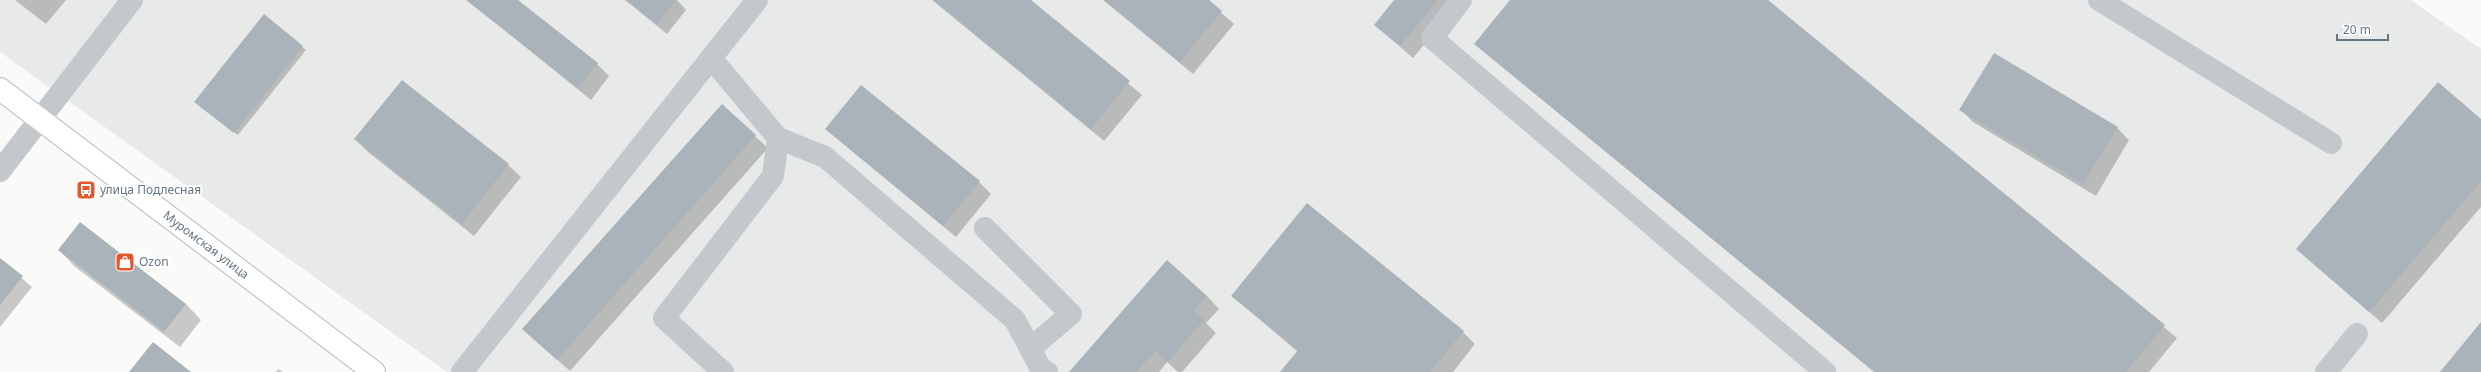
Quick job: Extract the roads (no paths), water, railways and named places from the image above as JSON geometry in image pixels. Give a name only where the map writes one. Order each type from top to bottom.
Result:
[{"type":"main road","name":"Муромская улица","points":[[0,89],[374,372]]},
{"type":"street","points":[[0,171],[132,0]]},
{"type":"street","points":[[462,372],[757,0]]},
{"type":"street","points":[[1461,0],[1432,38],[1824,372]]},
{"type":"street","points":[[2099,0],[2331,143]]},
{"type":"street","points":[[711,58],[778,138],[825,157],[1016,320],[1041,369],[1047,372]]},
{"type":"street","points":[[723,372],[664,318],[774,176],[778,138]]},
{"type":"street","points":[[985,228],[1071,314],[1030,348]]},
{"type":"street","points":[[2326,372],[2357,334]]},
{"type":"place","name":"улица Подлесная","points":[[86,190]]},
{"type":"place","name":"Ozon","points":[[125,262]]}]
